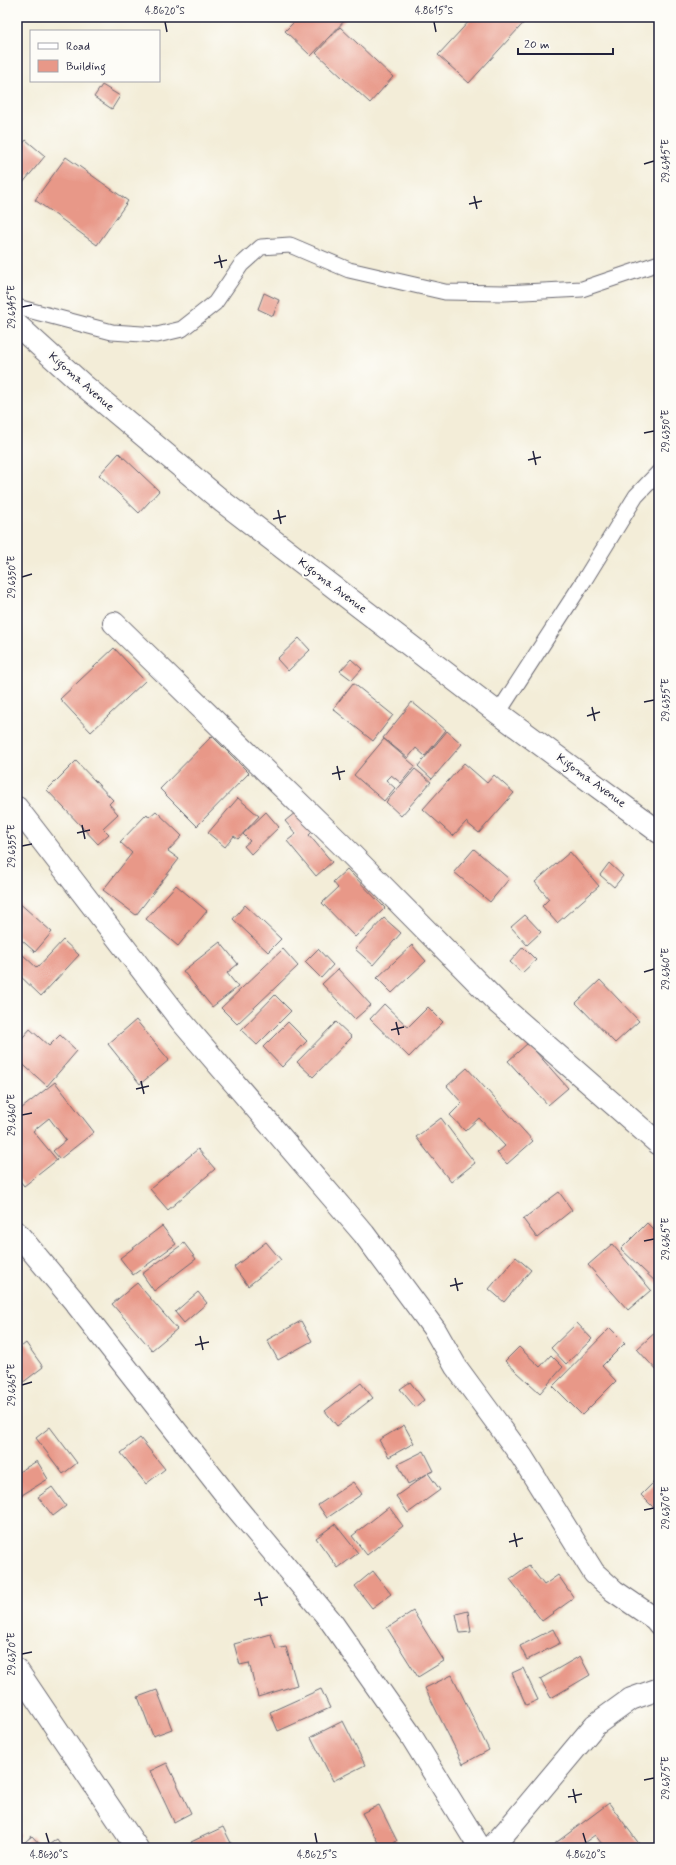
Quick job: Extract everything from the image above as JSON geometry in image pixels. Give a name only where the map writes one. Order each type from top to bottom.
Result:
[{"type":"street","name":"Kigoma Avenue","points":[[17,325],[82,384],[223,502],[498,713],[659,832]]},
{"type":"street","points":[[114,623],[341,844],[499,1004],[659,1144]]},
{"type":"street","points":[[17,808],[182,1022],[364,1234],[435,1330],[456,1367],[522,1457],[594,1573],[614,1591],[655,1619],[659,1624]]},
{"type":"street","points":[[17,1234],[74,1301],[234,1505],[330,1620],[410,1734],[480,1848]]},
{"type":"street","points":[[17,1670],[137,1848]]},
{"type":"street","points":[[490,1848],[508,1829],[595,1725],[631,1699],[659,1689]]},
{"type":"lane","points":[[17,307],[112,332],[157,335],[182,329],[215,302],[241,265],[261,247],[290,245],[349,270],[445,292],[504,294],[582,289],[659,263]]},
{"type":"lane","points":[[498,713],[585,579],[636,496],[659,472]]},
{"type":"building","points":[[299,17],[348,17],[311,56],[285,31]]},
{"type":"building","points":[[473,17],[529,17],[469,83],[438,55]]},
{"type":"building","points":[[340,27],[393,77],[370,103],[316,53]]},
{"type":"building","points":[[102,85],[120,96],[112,109],[94,97]]},
{"type":"building","points":[[26,140],[45,156],[17,190],[17,151]]},
{"type":"building","points":[[66,157],[128,201],[97,245],[35,200]]},
{"type":"building","points":[[264,293],[279,300],[273,316],[258,309]]},
{"type":"building","points":[[119,453],[159,491],[139,513],[99,475]]},
{"type":"building","points":[[299,638],[310,650],[288,671],[277,659]]},
{"type":"building","points":[[114,648],[145,681],[91,732],[60,699]]},
{"type":"building","points":[[351,659],[362,669],[352,680],[340,671]]},
{"type":"building","points":[[353,683],[393,715],[373,741],[333,709]]},
{"type":"building","points":[[412,702],[446,730],[425,756],[416,748],[408,758],[383,738]]},
{"type":"building","points":[[447,731],[462,744],[432,779],[418,766]]},
{"type":"building","points":[[212,736],[249,773],[197,826],[160,789]]},
{"type":"building","points":[[384,739],[415,766],[401,783],[391,775],[386,780],[395,788],[384,801],[354,775]]},
{"type":"building","points":[[76,761],[113,800],[109,804],[118,814],[103,828],[109,834],[98,844],[47,790]]},
{"type":"building","points":[[464,763],[487,783],[494,775],[514,793],[479,833],[466,822],[453,836],[423,809]]},
{"type":"building","points":[[415,769],[431,782],[401,816],[386,802]]},
{"type":"building","points":[[238,798],[259,816],[238,839],[234,836],[225,847],[208,833]]},
{"type":"building","points":[[156,811],[182,836],[168,851],[179,859],[136,915],[103,890],[132,853],[120,842],[147,814],[149,817]]},
{"type":"building","points":[[266,812],[279,827],[251,854],[244,846],[250,841],[243,834]]},
{"type":"building","points":[[296,812],[313,831],[309,835],[332,862],[316,876],[287,841],[296,834],[285,821]]},
{"type":"building","points":[[474,849],[509,879],[490,902],[454,872]]},
{"type":"building","points":[[570,852],[599,886],[557,923],[542,906],[549,899],[535,882]]},
{"type":"building","points":[[609,863],[623,876],[614,887],[600,875]]},
{"type":"building","points":[[347,869],[385,908],[355,937],[322,903],[338,888],[333,882]]},
{"type":"building","points":[[176,885],[207,911],[178,946],[146,919]]},
{"type":"building","points":[[17,901],[52,932],[35,952],[17,936]]},
{"type":"building","points":[[245,905],[281,939],[268,952],[233,919]]},
{"type":"building","points":[[525,915],[541,932],[527,945],[511,927]]},
{"type":"building","points":[[384,918],[401,933],[373,965],[355,949]]},
{"type":"building","points":[[63,940],[79,955],[41,996],[17,973],[17,957],[21,953],[37,968]]},
{"type":"building","points":[[220,942],[238,964],[227,973],[238,987],[212,1007],[183,971]]},
{"type":"building","points":[[412,945],[426,961],[392,993],[377,978]]},
{"type":"building","points":[[523,947],[536,960],[522,973],[510,962]]},
{"type":"building","points":[[283,949],[298,966],[237,1024],[221,1008]]},
{"type":"building","points":[[318,949],[333,965],[321,978],[305,962]]},
{"type":"building","points":[[338,969],[371,1005],[355,1019],[322,984]]},
{"type":"building","points":[[600,980],[639,1021],[615,1043],[576,1003]]},
{"type":"building","points":[[275,995],[291,1011],[257,1045],[241,1030]]},
{"type":"building","points":[[384,1004],[408,1027],[428,1007],[443,1022],[409,1057],[370,1019]]},
{"type":"building","points":[[136,1020],[169,1060],[140,1084],[108,1044]]},
{"type":"building","points":[[288,1022],[307,1041],[282,1067],[263,1047]]},
{"type":"building","points":[[336,1022],[352,1037],[313,1077],[297,1062]]},
{"type":"building","points":[[30,1029],[49,1046],[60,1035],[77,1051],[47,1086],[17,1059],[17,1044]]},
{"type":"building","points":[[528,1043],[568,1088],[548,1105],[508,1061]]},
{"type":"building","points":[[467,1068],[533,1141],[507,1164],[497,1153],[505,1146],[479,1118],[465,1131],[450,1115],[462,1103],[447,1086]]},
{"type":"building","points":[[55,1082],[94,1132],[60,1159],[53,1151],[66,1140],[49,1118],[33,1131],[57,1160],[24,1186],[17,1177],[17,1112]]},
{"type":"building","points":[[441,1118],[475,1163],[451,1182],[416,1137]]},
{"type":"building","points":[[198,1149],[215,1169],[168,1210],[150,1189]]},
{"type":"building","points":[[559,1192],[572,1210],[537,1238],[523,1219]]},
{"type":"building","points":[[647,1223],[659,1235],[659,1285],[621,1249]]},
{"type":"building","points":[[162,1226],[176,1244],[133,1275],[120,1258]]},
{"type":"building","points":[[266,1242],[281,1260],[248,1286],[234,1267]]},
{"type":"building","points":[[184,1243],[196,1259],[154,1291],[142,1274]]},
{"type":"building","points":[[612,1244],[651,1290],[628,1310],[588,1265]]},
{"type":"building","points":[[516,1257],[531,1270],[504,1302],[489,1289]]},
{"type":"building","points":[[137,1283],[177,1329],[152,1350],[112,1304]]},
{"type":"building","points":[[198,1292],[207,1303],[184,1323],[175,1312]]},
{"type":"building","points":[[301,1321],[312,1341],[278,1360],[267,1340]]},
{"type":"building","points":[[577,1323],[592,1339],[566,1364],[551,1348]]},
{"type":"building","points":[[610,1328],[625,1343],[602,1366],[616,1381],[582,1415],[553,1386]]},
{"type":"building","points":[[659,1329],[659,1373],[637,1349]]},
{"type":"building","points":[[26,1343],[43,1367],[17,1387],[17,1350]]},
{"type":"building","points":[[519,1347],[540,1367],[551,1355],[563,1367],[540,1393],[505,1361]]},
{"type":"building","points":[[410,1382],[424,1400],[415,1407],[400,1389]]},
{"type":"building","points":[[361,1383],[373,1398],[337,1426],[325,1411]]},
{"type":"building","points":[[404,1425],[414,1443],[389,1457],[379,1440]]},
{"type":"building","points":[[50,1427],[77,1463],[63,1474],[36,1438]]},
{"type":"building","points":[[140,1438],[165,1469],[146,1484],[121,1453]]},
{"type":"building","points":[[424,1451],[434,1471],[428,1473],[440,1490],[408,1513],[396,1496],[427,1474],[408,1484],[398,1464]]},
{"type":"building","points":[[37,1461],[48,1479],[17,1498],[17,1473]]},
{"type":"building","points":[[659,1477],[659,1509],[657,1511],[641,1495]]},
{"type":"building","points":[[353,1482],[362,1494],[327,1518],[318,1505]]},
{"type":"building","points":[[52,1487],[66,1506],[53,1516],[38,1497]]},
{"type":"building","points":[[389,1507],[403,1526],[367,1555],[352,1536]]},
{"type":"building","points":[[335,1524],[358,1553],[338,1568],[316,1538]]},
{"type":"building","points":[[529,1565],[544,1585],[558,1575],[574,1598],[542,1621],[510,1579]]},
{"type":"building","points":[[373,1571],[391,1594],[372,1608],[355,1586]]},
{"type":"building","points":[[413,1611],[444,1661],[418,1677],[387,1628]]},
{"type":"building","points":[[468,1611],[471,1632],[460,1633],[456,1614]]},
{"type":"building","points":[[553,1629],[560,1643],[527,1660],[520,1646]]},
{"type":"building","points":[[271,1634],[276,1649],[286,1647],[297,1685],[258,1697],[249,1663],[240,1665],[234,1644]]},
{"type":"building","points":[[580,1656],[590,1675],[551,1698],[540,1679]]},
{"type":"building","points":[[523,1668],[538,1700],[526,1705],[512,1673]]},
{"type":"building","points":[[452,1675],[489,1750],[463,1764],[425,1688]]},
{"type":"building","points":[[321,1689],[330,1708],[278,1731],[270,1712]]},
{"type":"building","points":[[157,1690],[172,1729],[153,1736],[138,1697]]},
{"type":"building","points":[[343,1721],[365,1765],[333,1781],[311,1737]]},
{"type":"building","points":[[167,1763],[191,1813],[174,1822],[150,1771]]},
{"type":"building","points":[[609,1803],[640,1845],[636,1848],[605,1848],[595,1835],[577,1848],[549,1848]]},
{"type":"building","points":[[379,1805],[397,1841],[384,1848],[381,1848],[362,1813]]},
{"type":"building","points":[[223,1827],[231,1843],[221,1848],[194,1848],[191,1842]]},
{"type":"building","points":[[17,1831],[21,1835],[17,1839]]},
{"type":"building","points":[[32,1836],[43,1848],[18,1848]]},
{"type":"building","points":[[57,1839],[63,1848],[46,1848],[46,1847]]}]
